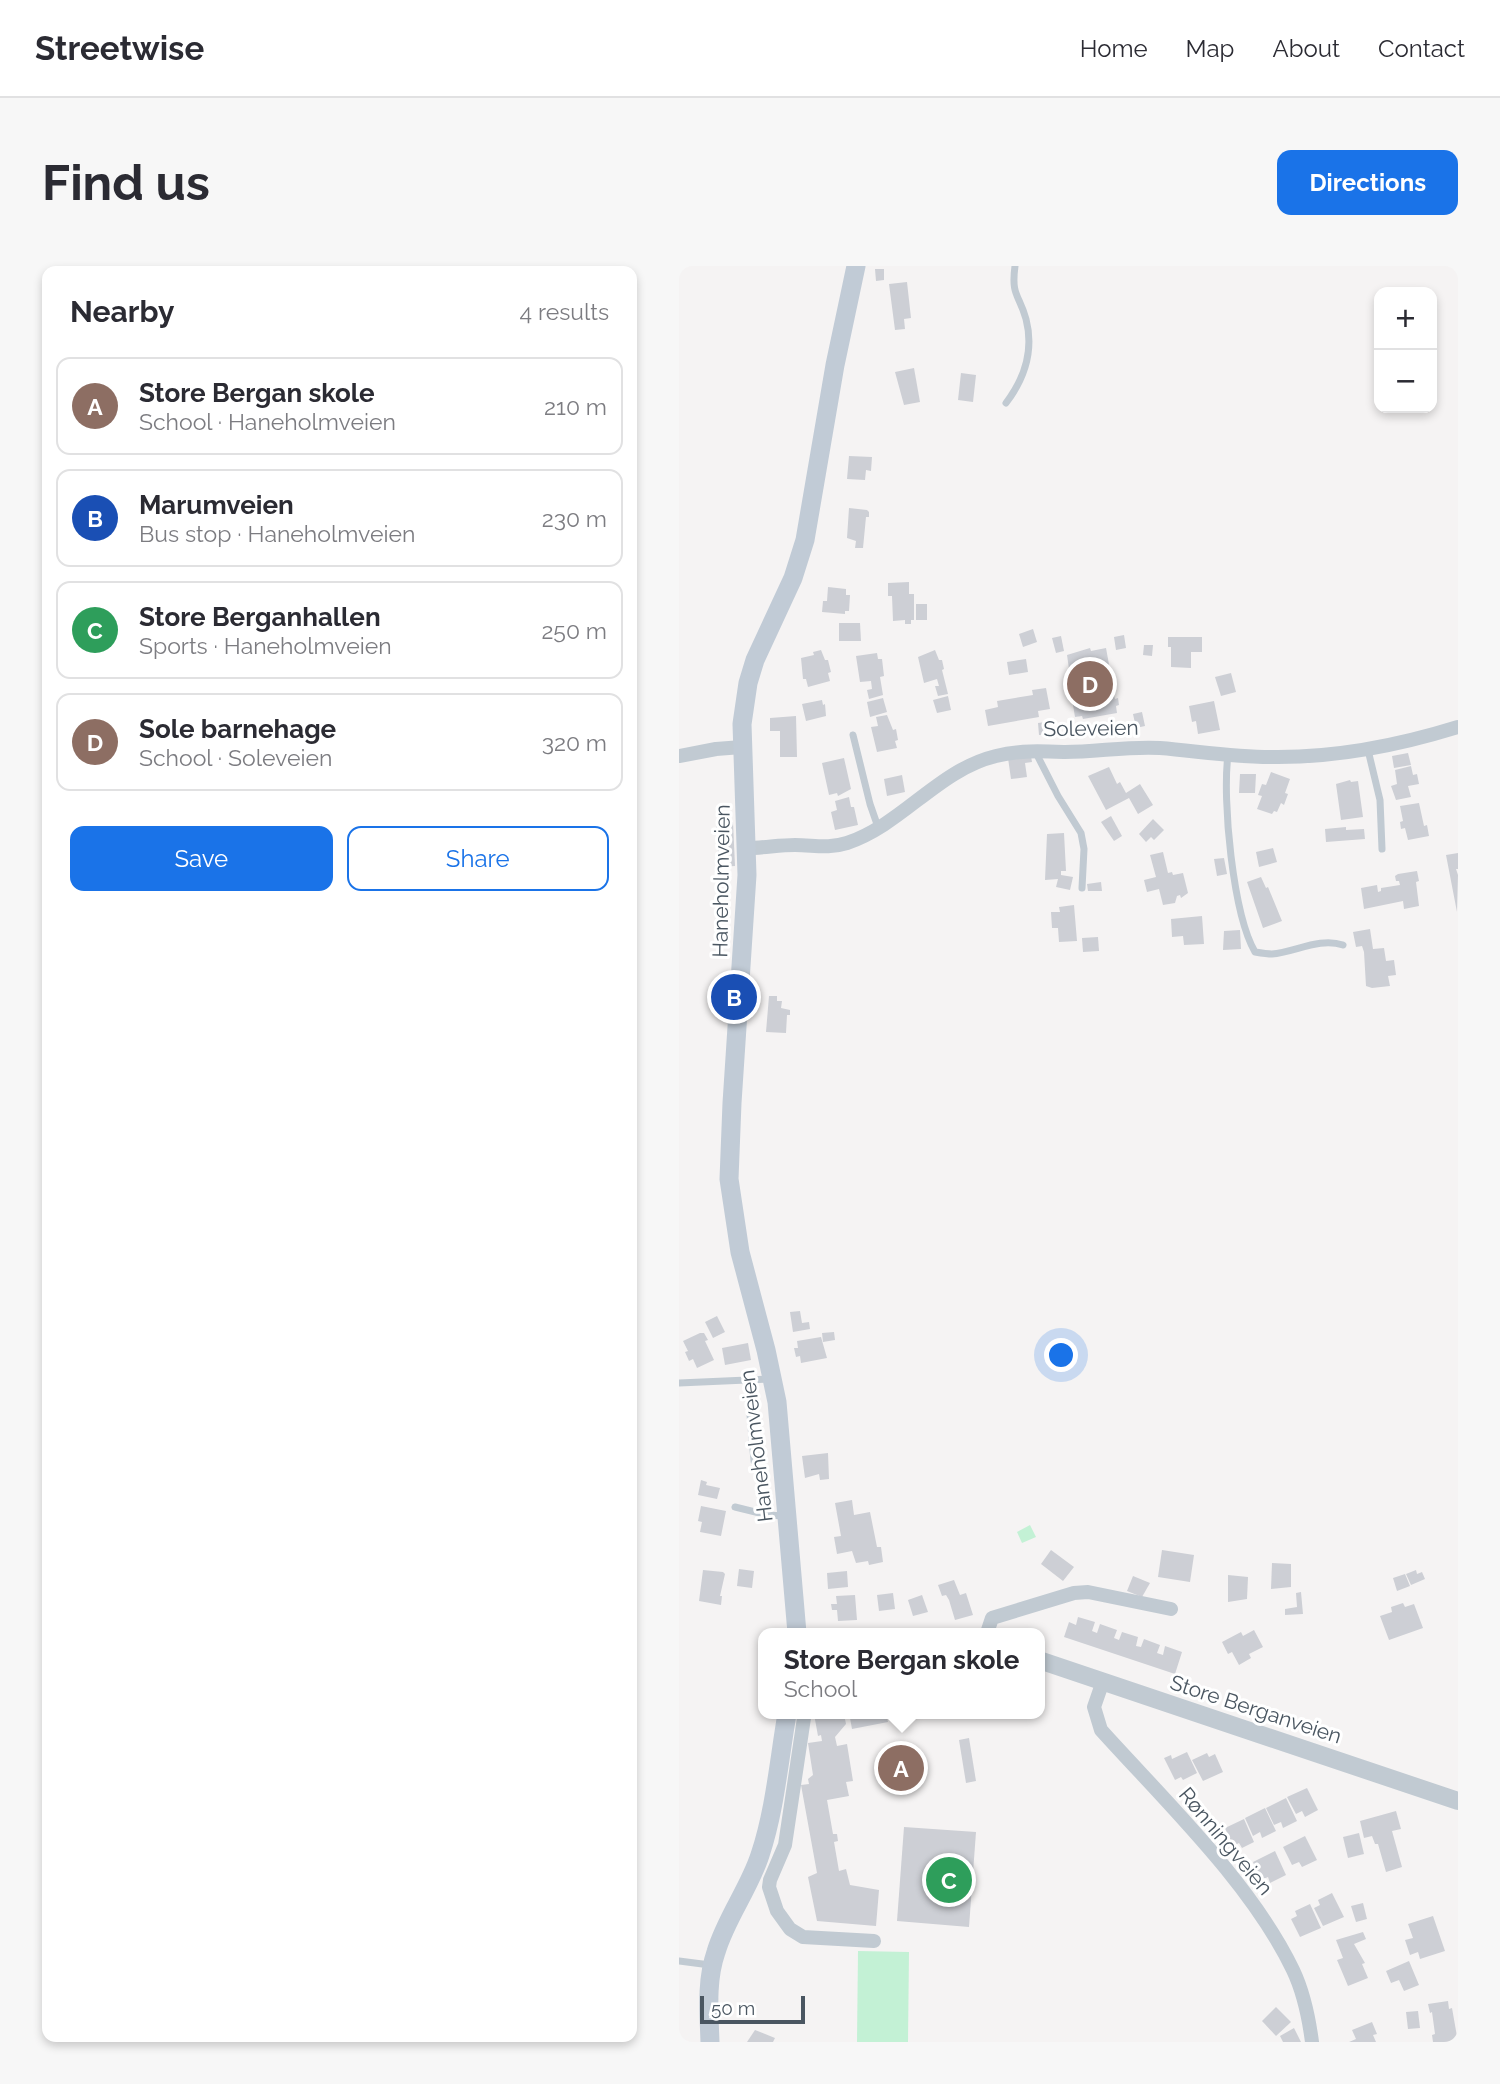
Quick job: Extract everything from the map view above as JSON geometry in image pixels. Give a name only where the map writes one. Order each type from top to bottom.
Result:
[{"type":"main road","name":"Haneholmveien","points":[[797,1628],[780,1424],[773,1378],[740,1252],[729,1179],[745,925],[747,848],[743,710],[752,669],[793,578],[805,540],[835,365],[856,266]]},
{"type":"main road","points":[[710,2042],[708,2002],[712,1965],[721,1939],[764,1870],[767,1827],[795,1719]]},
{"type":"street","name":"Soleveien","points":[[747,848],[792,845],[831,847],[855,840],[911,807],[960,769],[997,755],[1035,750],[1066,752],[1160,748],[1271,757],[1334,755],[1368,750],[1458,727]]},
{"type":"street","points":[[679,756],[742,747]]},
{"type":"street","points":[[988,1628],[992,1618],[1073,1592],[1088,1592],[1171,1609]]},
{"type":"street","name":"Store Berganveien","points":[[1045,1662],[1458,1801]]},
{"type":"street","name":"Rønningveien","points":[[1103,1681],[1094,1707],[1101,1730],[1226,1870],[1268,1924],[1294,1972],[1312,2042]]},
{"type":"street","points":[[764,1870],[777,1912],[796,1934],[803,1937],[874,1941]]},
{"type":"lane","points":[[1006,403],[1027,364],[1030,345],[1025,316],[1014,294],[1015,266]]},
{"type":"lane","points":[[853,735],[870,804],[879,828]]},
{"type":"lane","points":[[1035,750],[1058,796],[1081,833],[1084,849],[1082,888]]},
{"type":"lane","points":[[1368,750],[1380,800],[1383,849]]},
{"type":"lane","points":[[1228,755],[1229,831],[1235,879],[1249,941],[1255,952],[1272,954],[1312,945],[1343,945]]},
{"type":"lane","points":[[679,1383],[773,1378]]},
{"type":"lane","name":"Haneholmveien","points":[[747,1380],[754,1461]]},
{"type":"lane","points":[[735,1507],[768,1515],[788,1516]]},
{"type":"lane","points":[[679,1961],[712,1965]]},
{"type":"green space","points":[[1030,1525],[1036,1537],[1022,1543],[1017,1532]]},
{"type":"green space","points":[[858,1951],[909,1952],[908,2042],[857,2042]]},
{"type":"building","points":[[875,269],[884,269],[884,280],[876,281]]},
{"type":"building","points":[[907,282],[911,318],[904,319],[905,329],[895,330],[889,284]]},
{"type":"building","points":[[914,368],[920,402],[904,405],[895,372]]},
{"type":"building","points":[[961,373],[976,375],[973,402],[958,400]]},
{"type":"building","points":[[849,456],[872,457],[871,471],[866,470],[865,480],[847,479]]},
{"type":"building","points":[[849,508],[869,512],[869,517],[866,517],[863,548],[855,548],[856,541],[847,538]]},
{"type":"building","points":[[909,582],[909,594],[914,594],[914,620],[911,620],[911,624],[905,624],[905,620],[893,621],[892,596],[888,596],[888,583]]},
{"type":"building","points":[[828,587],[846,589],[846,595],[850,595],[849,611],[845,611],[845,614],[822,612],[823,601],[827,601]]},
{"type":"building","points":[[916,604],[927,604],[927,620],[916,620]]},
{"type":"building","points":[[839,623],[860,623],[861,641],[839,641]]},
{"type":"building","points":[[1033,629],[1037,642],[1023,647],[1019,634]]},
{"type":"building","points":[[1124,635],[1126,648],[1116,650],[1114,637]]},
{"type":"building","points":[[1061,636],[1064,651],[1056,653],[1052,638]]},
{"type":"building","points":[[1168,637],[1202,637],[1202,652],[1191,652],[1191,668],[1171,667]]},
{"type":"building","points":[[1144,645],[1153,645],[1152,656],[1143,655]]},
{"type":"building","points":[[1090,648],[1091,651],[1106,648],[1110,670],[1096,674],[1097,679],[1100,678],[1100,694],[1112,689],[1119,705],[1116,706],[1117,713],[1083,719],[1082,716],[1075,717],[1072,699],[1080,698],[1077,675],[1070,676],[1067,655]]},
{"type":"building","points":[[821,650],[825,660],[828,660],[830,681],[808,687],[806,679],[803,679],[801,658]]},
{"type":"building","points":[[935,650],[939,660],[942,660],[948,694],[938,696],[935,686],[939,686],[937,679],[924,683],[918,657]]},
{"type":"building","points":[[877,653],[878,659],[882,659],[884,676],[880,677],[883,695],[869,699],[867,690],[872,689],[871,681],[860,682],[856,656]]},
{"type":"building","points":[[1026,659],[1028,672],[1009,675],[1007,662]]},
{"type":"building","points":[[1231,673],[1236,692],[1221,696],[1215,677]]},
{"type":"building","points":[[1046,688],[1050,709],[1038,711],[1039,717],[988,726],[985,710],[998,707],[997,701],[1033,695],[1032,690]]},
{"type":"building","points":[[948,696],[951,710],[937,713],[933,700]]},
{"type":"building","points":[[883,698],[887,712],[870,717],[867,702]]},
{"type":"building","points":[[822,700],[826,716],[806,721],[802,704]]},
{"type":"building","points":[[1214,701],[1220,730],[1198,734],[1189,706]]},
{"type":"building","points":[[1142,712],[1145,726],[1136,728],[1133,714]]},
{"type":"building","points":[[887,715],[893,730],[896,729],[897,748],[877,752],[871,727],[878,726],[876,717]]},
{"type":"building","points":[[796,716],[797,757],[780,757],[780,731],[770,731],[770,718]]},
{"type":"building","points":[[1046,722],[1047,727],[1055,726],[1056,734],[1039,735],[1038,723]]},
{"type":"building","points":[[1408,753],[1411,765],[1394,768],[1392,756]]},
{"type":"building","points":[[1031,756],[1032,762],[1025,763],[1027,777],[1011,779],[1008,758]]},
{"type":"building","points":[[844,758],[851,789],[838,796],[837,793],[829,795],[822,763]]},
{"type":"building","points":[[1411,766],[1413,775],[1417,774],[1419,784],[1408,786],[1411,797],[1396,800],[1391,786],[1397,784],[1395,770]]},
{"type":"building","points":[[1109,767],[1117,784],[1120,782],[1126,793],[1140,784],[1153,805],[1138,814],[1129,798],[1106,810],[1088,776]]},
{"type":"building","points":[[1271,772],[1290,779],[1284,805],[1281,803],[1277,812],[1272,814],[1257,809],[1262,796],[1258,795],[1262,784],[1266,785]]},
{"type":"building","points":[[1240,774],[1256,774],[1255,793],[1239,793]]},
{"type":"building","points":[[902,775],[905,792],[887,796],[884,779]]},
{"type":"building","points":[[1358,781],[1363,817],[1341,820],[1336,784]]},
{"type":"building","points":[[849,797],[858,825],[835,830],[831,812],[837,810],[835,801]]},
{"type":"building","points":[[1419,803],[1429,836],[1408,840],[1405,828],[1401,829],[1400,822],[1403,821],[1400,806]]},
{"type":"building","points":[[1111,816],[1122,836],[1114,841],[1101,822]]},
{"type":"building","points":[[1153,819],[1164,830],[1154,840],[1151,837],[1146,842],[1139,834]]},
{"type":"building","points":[[733,822],[735,866],[719,867],[716,823]]},
{"type":"building","points":[[1346,827],[1346,830],[1364,829],[1365,839],[1326,842],[1325,829]]},
{"type":"building","points":[[1064,833],[1066,871],[1061,871],[1061,875],[1073,877],[1070,890],[1056,887],[1058,879],[1045,880],[1047,834]]},
{"type":"building","points":[[1273,848],[1277,862],[1259,867],[1256,852]]},
{"type":"building","points":[[1163,852],[1168,873],[1183,873],[1188,893],[1181,898],[1180,895],[1177,896],[1175,903],[1163,905],[1159,889],[1147,892],[1144,880],[1156,877],[1150,855]]},
{"type":"building","points":[[1458,853],[1456,869],[1457,912],[1446,855]]},
{"type":"building","points":[[1224,858],[1227,874],[1217,876],[1214,859]]},
{"type":"building","points":[[1417,871],[1419,906],[1404,909],[1403,901],[1364,909],[1361,888],[1377,885],[1378,892],[1381,888],[1400,885],[1395,876],[1398,874]]},
{"type":"building","points":[[1261,877],[1282,921],[1263,928],[1247,882]]},
{"type":"building","points":[[1101,882],[1102,891],[1088,891],[1087,884]]},
{"type":"building","points":[[1074,905],[1077,941],[1059,942],[1058,928],[1052,928],[1051,912],[1060,912],[1059,907]]},
{"type":"building","points":[[1202,916],[1204,944],[1184,945],[1183,936],[1172,937],[1171,919]]},
{"type":"building","points":[[1370,929],[1373,949],[1384,948],[1386,961],[1394,960],[1396,975],[1388,976],[1390,986],[1366,986],[1364,952],[1362,946],[1356,947],[1353,932]]},
{"type":"building","points":[[1240,930],[1241,949],[1223,950],[1224,931]]},
{"type":"building","points":[[1098,937],[1099,951],[1083,952],[1082,938]]},
{"type":"building","points":[[769,996],[777,996],[777,1001],[782,1001],[781,1008],[790,1010],[786,1033],[766,1032]]},
{"type":"building","points":[[800,1311],[802,1323],[809,1322],[810,1329],[793,1332],[790,1312]]},
{"type":"building","points":[[717,1316],[725,1332],[713,1338],[705,1322]]},
{"type":"building","points":[[834,1332],[835,1340],[823,1342],[822,1333]]},
{"type":"building","points":[[704,1333],[708,1340],[705,1341],[714,1360],[697,1368],[693,1359],[689,1361],[683,1341]]},
{"type":"building","points":[[821,1337],[827,1358],[801,1363],[794,1348],[798,1348],[797,1341]]},
{"type":"building","points":[[748,1343],[751,1360],[725,1365],[722,1348]]},
{"type":"building","points":[[828,1453],[829,1479],[820,1480],[819,1474],[805,1478],[802,1456]]},
{"type":"building","points":[[701,1480],[707,1482],[706,1485],[720,1488],[717,1499],[698,1495]]},
{"type":"building","points":[[852,1500],[854,1515],[870,1512],[883,1562],[869,1565],[868,1561],[856,1563],[852,1551],[837,1554],[834,1537],[841,1536],[835,1503]]},
{"type":"building","points":[[701,1506],[726,1511],[721,1536],[700,1532],[702,1522],[698,1521]]},
{"type":"building","points":[[1051,1550],[1074,1567],[1063,1581],[1041,1564]]},
{"type":"building","points":[[1162,1550],[1194,1555],[1190,1582],[1158,1577]]},
{"type":"building","points":[[1272,1563],[1291,1564],[1291,1587],[1271,1589]]},
{"type":"building","points":[[739,1569],[754,1571],[752,1588],[737,1586]]},
{"type":"building","points":[[703,1570],[725,1574],[720,1596],[721,1605],[699,1601]]},
{"type":"building","points":[[1416,1570],[1417,1574],[1422,1572],[1425,1579],[1411,1585],[1406,1574]]},
{"type":"building","points":[[847,1571],[848,1587],[828,1589],[827,1573]]},
{"type":"building","points":[[1405,1574],[1410,1586],[1397,1591],[1393,1578]]},
{"type":"building","points":[[1228,1575],[1248,1577],[1247,1599],[1228,1602]]},
{"type":"building","points":[[1133,1576],[1150,1583],[1142,1597],[1127,1591]]},
{"type":"building","points":[[954,1580],[960,1595],[966,1593],[973,1615],[955,1620],[949,1600],[946,1595],[942,1596],[938,1585]]},
{"type":"building","points":[[1301,1592],[1303,1614],[1285,1615],[1285,1609],[1297,1607],[1296,1593]]},
{"type":"building","points":[[893,1593],[895,1609],[879,1611],[877,1595]]},
{"type":"building","points":[[855,1595],[857,1620],[838,1621],[837,1610],[832,1610],[831,1604],[837,1604],[836,1596]]},
{"type":"building","points":[[922,1595],[928,1612],[913,1616],[908,1600]]},
{"type":"building","points":[[1403,1603],[1405,1607],[1414,1604],[1423,1628],[1389,1640],[1380,1616],[1392,1612],[1391,1607]]},
{"type":"building","points":[[1078,1617],[1095,1622],[1092,1631],[1097,1633],[1100,1624],[1117,1630],[1114,1638],[1119,1640],[1122,1632],[1138,1637],[1136,1646],[1141,1647],[1144,1639],[1160,1645],[1157,1653],[1163,1655],[1165,1646],[1182,1652],[1175,1674],[1064,1637],[1069,1622],[1076,1625]]},
{"type":"building","points":[[1254,1630],[1263,1647],[1249,1654],[1251,1658],[1239,1665],[1232,1652],[1228,1654],[1222,1642],[1241,1632],[1243,1636]]},
{"type":"building","points":[[815,1719],[845,1719],[846,1724],[835,1737],[837,1746],[847,1744],[853,1781],[846,1782],[849,1796],[827,1800],[833,1834],[837,1834],[838,1841],[834,1842],[839,1871],[846,1869],[850,1885],[879,1890],[876,1926],[817,1921],[808,1877],[817,1873],[801,1785],[809,1784],[808,1779],[813,1775],[808,1743],[822,1741],[821,1735],[818,1736]]},
{"type":"building","points":[[850,1719],[887,1719],[888,1722],[852,1729]]},
{"type":"building","points":[[969,1738],[976,1781],[966,1783],[959,1740]]},
{"type":"building","points":[[1187,1752],[1197,1773],[1183,1780],[1181,1777],[1175,1780],[1164,1758],[1171,1755],[1172,1759]]},
{"type":"building","points":[[1207,1753],[1209,1757],[1215,1754],[1223,1772],[1203,1781],[1192,1760]]},
{"type":"building","points":[[1307,1788],[1318,1810],[1305,1817],[1302,1811],[1296,1814],[1287,1797]]},
{"type":"building","points":[[1286,1798],[1297,1821],[1283,1828],[1281,1822],[1274,1825],[1266,1808]]},
{"type":"building","points":[[1265,1808],[1276,1831],[1262,1838],[1260,1832],[1253,1836],[1245,1818]]},
{"type":"building","points":[[1396,1811],[1401,1829],[1392,1831],[1402,1867],[1386,1872],[1378,1844],[1375,1844],[1372,1836],[1364,1838],[1360,1821]]},
{"type":"building","points":[[1244,1819],[1254,1842],[1242,1848],[1239,1843],[1233,1846],[1225,1828]]},
{"type":"building","points":[[904,1827],[976,1832],[969,1927],[897,1921]]},
{"type":"building","points":[[1359,1833],[1364,1854],[1348,1858],[1343,1837]]},
{"type":"building","points":[[1305,1836],[1317,1860],[1302,1867],[1299,1862],[1292,1865],[1283,1847]]},
{"type":"building","points":[[1275,1851],[1286,1875],[1270,1883],[1268,1877],[1261,1880],[1253,1862]]},
{"type":"building","points":[[1332,1893],[1344,1917],[1323,1926],[1314,1908],[1320,1905],[1318,1900]]},
{"type":"building","points":[[1363,1903],[1367,1919],[1356,1922],[1351,1906]]},
{"type":"building","points":[[1310,1904],[1321,1928],[1300,1937],[1291,1919],[1297,1916],[1295,1911]]},
{"type":"building","points":[[1433,1916],[1445,1951],[1420,1959],[1418,1952],[1410,1955],[1405,1940],[1413,1938],[1408,1924]]},
{"type":"building","points":[[1363,1932],[1366,1939],[1354,1944],[1365,1963],[1362,1964],[1368,1978],[1348,1986],[1337,1960],[1343,1958],[1336,1940]]},
{"type":"building","points":[[1409,1961],[1419,1985],[1404,1991],[1399,1980],[1391,1983],[1386,1971]]},
{"type":"building","points":[[1448,2001],[1449,2009],[1452,2008],[1458,2042],[1433,2042],[1432,2035],[1435,2034],[1428,2004]]},
{"type":"building","points":[[1276,2007],[1291,2022],[1276,2036],[1262,2021]]},
{"type":"building","points":[[1418,2011],[1420,2028],[1408,2029],[1406,2012]]},
{"type":"building","points":[[1372,2022],[1377,2034],[1373,2035],[1376,2042],[1349,2042],[1356,2039],[1352,2030]]},
{"type":"building","points":[[1294,2028],[1301,2042],[1283,2042],[1280,2036]]},
{"type":"building","points":[[755,2030],[775,2038],[773,2042],[747,2042]]},
{"type":"place","name":"Sole barnehage","points":[[1090,684]]},
{"type":"place","name":"Marumveien","points":[[734,997]]},
{"type":"place","name":"Store Bergan skole","points":[[901,1768]]},
{"type":"place","name":"Store Berganhallen","points":[[949,1880]]}]
